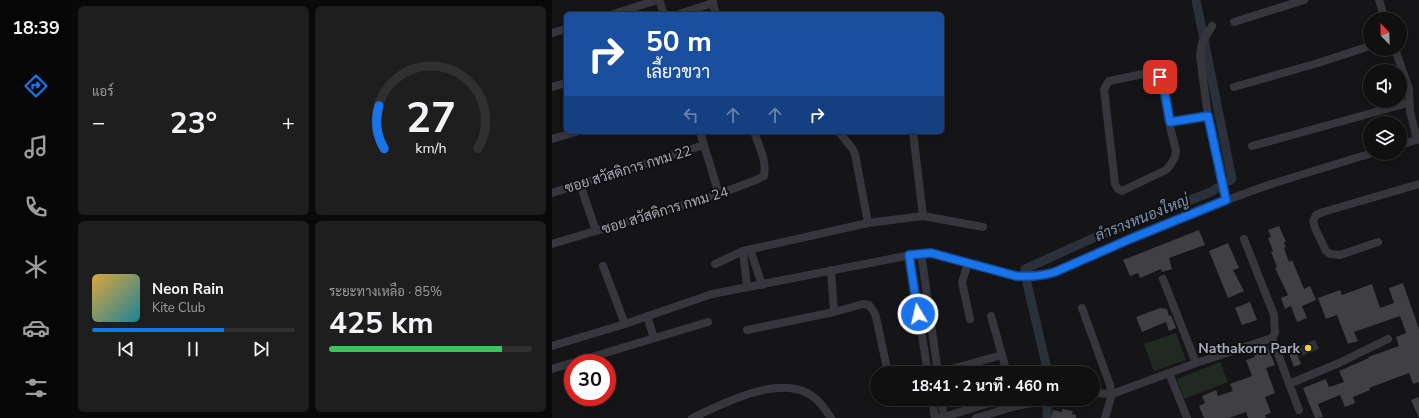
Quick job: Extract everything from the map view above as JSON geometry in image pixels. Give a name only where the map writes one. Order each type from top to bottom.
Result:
[{"type":"street","points":[[619,12],[658,0],[663,12]]},
{"type":"street","points":[[1234,22],[1304,0]]},
{"type":"street","points":[[1379,0],[1383,12]]},
{"type":"street","points":[[684,12],[712,1],[715,12]]},
{"type":"street","points":[[1210,29],[1202,43],[1200,56],[1208,116],[1226,200]]},
{"type":"street","points":[[552,33],[564,30]]},
{"type":"street","points":[[1234,87],[1318,64],[1363,48]]},
{"type":"street","points":[[1397,56],[1409,89],[1408,103],[1418,139],[1407,143]]},
{"type":"street","points":[[1155,73],[1160,77],[1163,83],[1170,122],[1176,151],[1171,164],[1166,170],[1122,191],[1118,189],[1115,184],[1104,89],[1108,81],[1155,73]]},
{"type":"street","points":[[552,87],[564,84]]},
{"type":"street","points":[[1252,146],[1408,103]]},
{"type":"street","points":[[1170,122],[1208,116]]},
{"type":"street","points":[[552,139],[569,134]]},
{"type":"street","points":[[701,134],[719,194]]},
{"type":"street","name":"ซอย สวัสดิการ กทม 24","points":[[552,244],[719,194],[764,176],[764,162],[755,134]]},
{"type":"street","points":[[841,134],[855,154],[868,223]]},
{"type":"street","points":[[913,134],[924,216]]},
{"type":"street","name":"ซอย สวัสดิการ กทม 22","points":[[552,193],[704,145]]},
{"type":"street","points":[[552,346],[625,324],[712,294],[922,253],[931,253],[1016,276],[1042,276],[1055,272],[1130,239],[1226,200],[1363,156]]},
{"type":"street","points":[[580,184],[596,231]]},
{"type":"street","points":[[1378,242],[1340,255],[1330,254],[1326,251],[1313,221],[1316,215],[1322,212],[1418,187]]},
{"type":"street","points":[[715,264],[746,250],[868,223],[924,216],[983,227]]},
{"type":"street","points":[[1100,393],[1112,394],[1196,363],[1272,338],[1275,333],[1274,315],[1244,239]]},
{"type":"street","points":[[746,250],[762,285]]},
{"type":"street","points":[[746,250],[747,287]]},
{"type":"street","points":[[922,253],[937,366]]},
{"type":"street","points":[[909,255],[927,366]]},
{"type":"street","points":[[968,264],[962,282],[970,318]]},
{"type":"street","points":[[603,266],[625,324]]},
{"type":"street","points":[[831,270],[834,312]]},
{"type":"street","points":[[1163,278],[1196,363]]},
{"type":"street","points":[[748,330],[834,312],[863,304],[869,306],[874,312],[886,366]]},
{"type":"street","points":[[1082,308],[1112,394],[1105,418]]},
{"type":"street","points":[[647,316],[654,338]]},
{"type":"street","points":[[991,316],[1005,366]]},
{"type":"street","points":[[552,369],[708,322]]},
{"type":"street","points":[[1272,338],[1299,410]]},
{"type":"street","points":[[1289,384],[1339,363],[1388,338]]},
{"type":"street","points":[[962,366],[1002,355]]},
{"type":"street","points":[[1169,373],[1187,418]]},
{"type":"street","points":[[692,418],[735,398],[776,388],[794,389],[806,393],[818,400],[831,418]]},
{"type":"street","points":[[933,406],[935,418]]},
{"type":"street","points":[[941,406],[942,417],[979,406]]},
{"type":"street","points":[[976,418],[1016,406]]},
{"type":"shaded area","points":[[1176,333],[1186,360],[1154,371],[1144,344]]},
{"type":"shaded area","name":"Nathakorn Park","points":[[1315,340],[1319,349],[1301,356],[1298,347]]},
{"type":"shaded area","points":[[1220,362],[1228,382],[1184,399],[1177,379]]},
{"type":"building","points":[[1279,226],[1286,242],[1284,242],[1286,247],[1284,248],[1289,262],[1292,260],[1304,289],[1310,286],[1316,300],[1302,306],[1307,318],[1297,322],[1291,306],[1285,309],[1281,298],[1288,295],[1275,268],[1277,267],[1271,252],[1273,251],[1268,238],[1271,237],[1268,230]]},
{"type":"building","points":[[1199,230],[1205,245],[1169,258],[1172,269],[1162,272],[1161,269],[1140,278],[1138,273],[1130,276],[1123,260]]},
{"type":"building","points":[[1228,243],[1239,268],[1233,270],[1244,291],[1228,298],[1209,251]]},
{"type":"building","points":[[1403,283],[1419,329],[1419,382],[1413,384],[1409,373],[1369,388],[1370,390],[1353,397],[1355,403],[1345,407],[1340,395],[1318,404],[1323,417],[1315,418],[1303,388],[1326,379],[1329,387],[1344,382],[1339,371],[1369,358],[1368,357],[1399,346],[1396,337],[1406,333],[1400,316],[1354,332],[1358,341],[1348,344],[1337,315],[1326,319],[1318,298],[1340,290],[1342,295],[1372,284],[1380,308],[1394,303],[1389,288]]},
{"type":"building","points":[[1250,302],[1257,320],[1242,325],[1235,308]]},
{"type":"building","points":[[1160,308],[1167,309],[1176,328],[1169,331],[1166,322],[1142,332],[1136,317]]},
{"type":"building","points":[[1293,343],[1301,364],[1294,367],[1286,346]]},
{"type":"building","points":[[1267,345],[1275,365],[1266,368],[1275,393],[1265,397],[1271,413],[1265,415],[1266,418],[1248,418],[1246,412],[1229,418],[1204,418],[1199,406],[1205,403],[1202,396],[1216,390],[1218,396],[1233,391],[1230,384],[1252,376],[1246,360],[1255,357],[1252,350]]},
{"type":"building","points":[[1419,397],[1419,418],[1411,400]]},
{"type":"building","points":[[1062,409],[1073,411],[1072,414],[1076,415],[1076,418],[1051,418],[1053,410],[1062,412]]},
{"type":"waterway","name":"ลำรางหนองใหญ่","points":[[1196,0],[1232,179],[1229,181]]},
{"type":"waterway","name":"ลำรางหนองใหญ่","points":[[1025,270],[1100,235],[1211,192],[1217,188]]},
{"type":"waterway","points":[[1027,283],[1046,366]]},
{"type":"waterway","points":[[1047,406],[1047,418]]},
{"type":"place","name":"Nathakorn Park","points":[[1308,348]]},
{"type":"route","points":[[918,314],[909,255],[931,253],[1016,276],[1042,276],[1055,272],[1130,239],[1226,200],[1208,116],[1170,122],[1163,83],[1160,77]]}]
